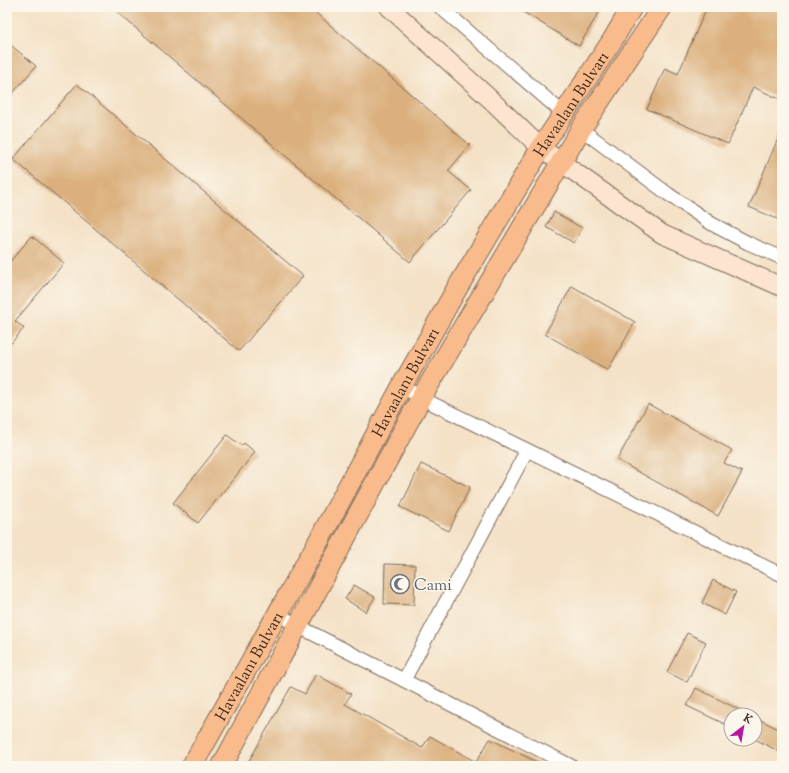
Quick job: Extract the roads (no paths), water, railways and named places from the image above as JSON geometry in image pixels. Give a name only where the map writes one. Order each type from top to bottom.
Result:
[{"type":"main road","name":"Havaalanı Bulvarı","points":[[192,766],[317,544],[402,386],[456,290],[541,148],[612,41],[632,7]]},
{"type":"main road","name":"Havaalanı Bulvarı","points":[[222,766],[421,398],[581,128],[662,7]]},
{"type":"main road","points":[[563,114],[581,128]]},
{"type":"main road","points":[[436,326],[457,338]]},
{"type":"main road","points":[[414,365],[434,377]]},
{"type":"street","points":[[389,7],[490,99],[541,148],[662,234],[782,287]]},
{"type":"street","points":[[440,7],[563,114]]},
{"type":"street","points":[[581,128],[668,194],[712,224],[748,244],[782,258]]},
{"type":"street","points":[[402,386],[421,398],[782,575]]},
{"type":"street","points":[[404,680],[526,450]]},
{"type":"street","points":[[278,614],[298,626],[571,766]]},
{"type":"place","name":"Cami","points":[[400,584]]}]
